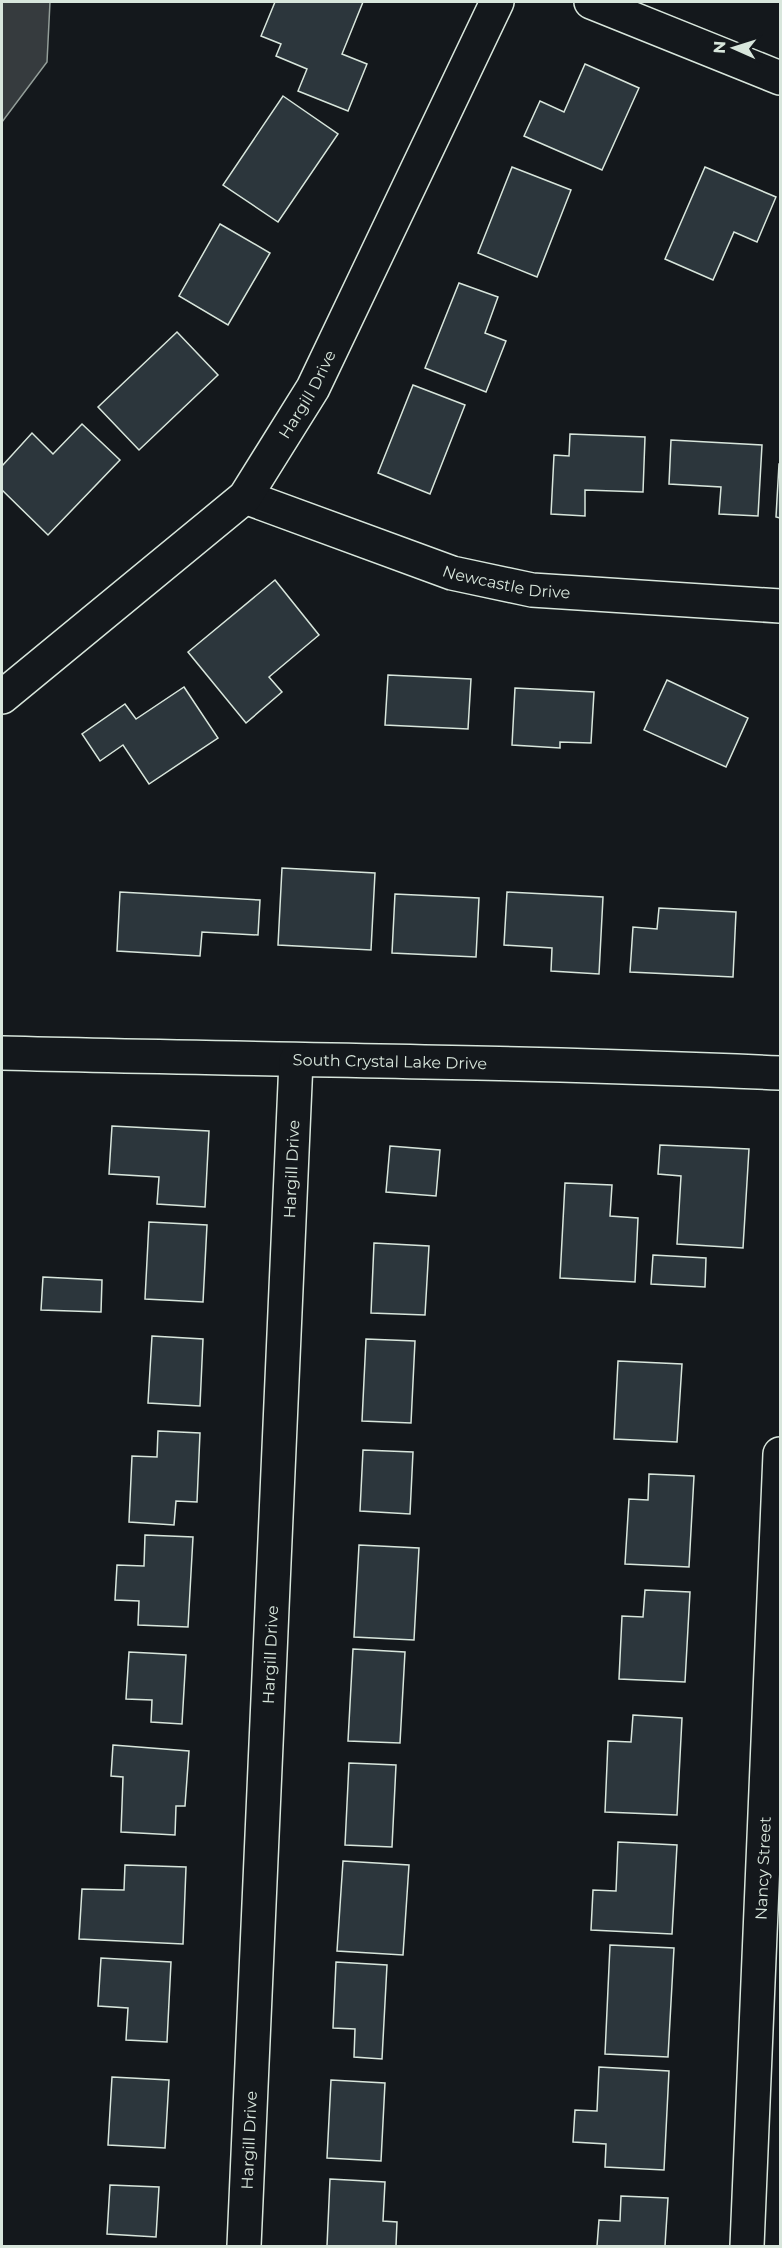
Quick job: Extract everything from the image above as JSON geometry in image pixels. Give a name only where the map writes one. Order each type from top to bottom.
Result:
[{"type":"street","name":"Hargill Drive","points":[[2,697],[245,497],[314,388],[497,2]]},
{"type":"street","points":[[591,2],[780,78]]},
{"type":"street","name":"Newcastle Drive","points":[[245,497],[452,573],[532,590],[780,606]]},
{"type":"street","name":"South Crystal Lake Drive","points":[[2,1053],[296,1061],[592,1064],[780,1073]]},
{"type":"street","name":"Hargill Drive","points":[[244,2247],[296,1061]]},
{"type":"street","name":"Nancy Street","points":[[747,2247],[780,1454]]},
{"type":"shaded area","points":[[2,2],[50,2],[47,62],[2,122]]},
{"type":"building","points":[[275,2],[363,2],[342,54],[367,64],[348,111],[298,91],[307,69],[276,56],[281,44],[261,36]]},
{"type":"building","points":[[585,64],[639,88],[602,170],[524,136],[540,101],[564,112]]},
{"type":"building","points":[[283,96],[338,134],[278,222],[223,185]]},
{"type":"building","points":[[512,167],[571,190],[537,277],[478,253]]},
{"type":"building","points":[[705,167],[776,197],[757,242],[734,232],[713,280],[665,259]]},
{"type":"building","points":[[220,224],[270,253],[228,325],[179,296]]},
{"type":"building","points":[[459,283],[498,297],[485,333],[506,341],[486,392],[425,368]]},
{"type":"building","points":[[177,332],[218,375],[139,450],[98,407]]},
{"type":"building","points":[[413,385],[465,405],[430,494],[378,473]]},
{"type":"building","points":[[82,424],[120,460],[48,535],[2,490],[2,466],[32,433],[53,454]]},
{"type":"building","points":[[570,434],[645,437],[643,492],[585,490],[585,516],[551,514],[554,455],[569,456]]},
{"type":"building","points":[[671,440],[762,445],[758,516],[719,514],[721,487],[669,484]]},
{"type":"building","points":[[780,464],[780,518],[776,517]]},
{"type":"building","points":[[275,580],[319,635],[269,677],[282,692],[246,723],[188,652]]},
{"type":"building","points":[[388,675],[471,679],[468,729],[385,725]]},
{"type":"building","points":[[667,680],[748,718],[726,767],[644,730]]},
{"type":"building","points":[[184,687],[218,738],[149,784],[123,745],[100,761],[82,734],[125,704],[136,719]]},
{"type":"building","points":[[515,688],[594,692],[591,743],[560,742],[560,748],[512,745]]},
{"type":"building","points":[[282,868],[375,873],[371,950],[278,945]]},
{"type":"building","points":[[120,892],[260,900],[258,935],[202,932],[200,956],[117,951]]},
{"type":"building","points":[[507,892],[603,897],[599,974],[551,971],[552,948],[504,945]]},
{"type":"building","points":[[395,894],[479,898],[476,957],[392,953]]},
{"type":"building","points":[[659,908],[736,912],[733,977],[630,972],[633,927],[657,929]]},
{"type":"building","points":[[112,1126],[209,1131],[205,1207],[157,1204],[159,1177],[109,1174]]},
{"type":"building","points":[[660,1145],[749,1149],[743,1248],[677,1244],[681,1176],[658,1174]]},
{"type":"building","points":[[390,1146],[440,1150],[436,1196],[386,1192]]},
{"type":"building","points":[[565,1183],[612,1185],[610,1216],[638,1218],[635,1282],[560,1278]]},
{"type":"building","points":[[149,1222],[207,1225],[203,1302],[145,1299]]},
{"type":"building","points":[[374,1243],[429,1246],[425,1315],[371,1313]]},
{"type":"building","points":[[653,1255],[706,1258],[705,1287],[651,1284]]},
{"type":"building","points":[[43,1277],[102,1280],[101,1312],[41,1310]]},
{"type":"building","points":[[152,1336],[203,1339],[200,1406],[148,1403]]},
{"type":"building","points":[[366,1339],[415,1341],[411,1423],[362,1421]]},
{"type":"building","points":[[618,1361],[682,1364],[677,1442],[614,1439]]},
{"type":"building","points":[[158,1431],[200,1433],[197,1502],[176,1501],[174,1525],[129,1522],[132,1456],[157,1457]]},
{"type":"building","points":[[363,1450],[413,1452],[410,1514],[360,1511]]},
{"type":"building","points":[[649,1474],[694,1476],[689,1567],[625,1564],[629,1499],[648,1500]]},
{"type":"building","points":[[145,1535],[193,1537],[188,1627],[138,1625],[139,1601],[115,1600],[117,1565],[144,1566]]},
{"type":"building","points":[[359,1545],[419,1548],[414,1640],[354,1637]]},
{"type":"building","points":[[645,1590],[690,1592],[685,1682],[619,1679],[622,1616],[643,1617]]},
{"type":"building","points":[[353,1649],[405,1652],[400,1743],[348,1741]]},
{"type":"building","points":[[129,1652],[186,1655],[182,1724],[151,1722],[152,1700],[126,1699]]},
{"type":"building","points":[[633,1715],[682,1718],[677,1815],[605,1812],[608,1741],[631,1742]]},
{"type":"building","points":[[113,1745],[189,1751],[185,1806],[176,1806],[175,1835],[121,1832],[123,1777],[111,1776]]},
{"type":"building","points":[[349,1763],[396,1765],[392,1847],[345,1845]]},
{"type":"building","points":[[618,1842],[677,1845],[672,1934],[591,1930],[593,1890],[616,1891]]},
{"type":"building","points":[[343,1861],[409,1865],[403,1955],[337,1951]]},
{"type":"building","points":[[125,1865],[186,1867],[183,1944],[79,1939],[82,1889],[124,1890]]},
{"type":"building","points":[[610,1945],[674,1948],[668,2057],[605,2054]]},
{"type":"building","points":[[101,1958],[171,1962],[167,2042],[126,2040],[128,2008],[98,2006]]},
{"type":"building","points":[[336,1962],[387,1965],[382,2059],[354,2057],[355,2029],[333,2028]]},
{"type":"building","points":[[599,2067],[669,2071],[664,2170],[605,2167],[606,2144],[573,2142],[575,2110],[597,2111]]},
{"type":"building","points":[[112,2077],[169,2080],[165,2148],[108,2145]]},
{"type":"building","points":[[331,2080],[385,2083],[381,2161],[327,2158]]},
{"type":"building","points":[[330,2179],[385,2182],[383,2221],[397,2222],[396,2246],[327,2246]]},
{"type":"building","points":[[110,2185],[159,2187],[156,2237],[107,2234]]},
{"type":"building","points":[[621,2196],[668,2198],[665,2246],[597,2246],[599,2220],[620,2221]]}]
